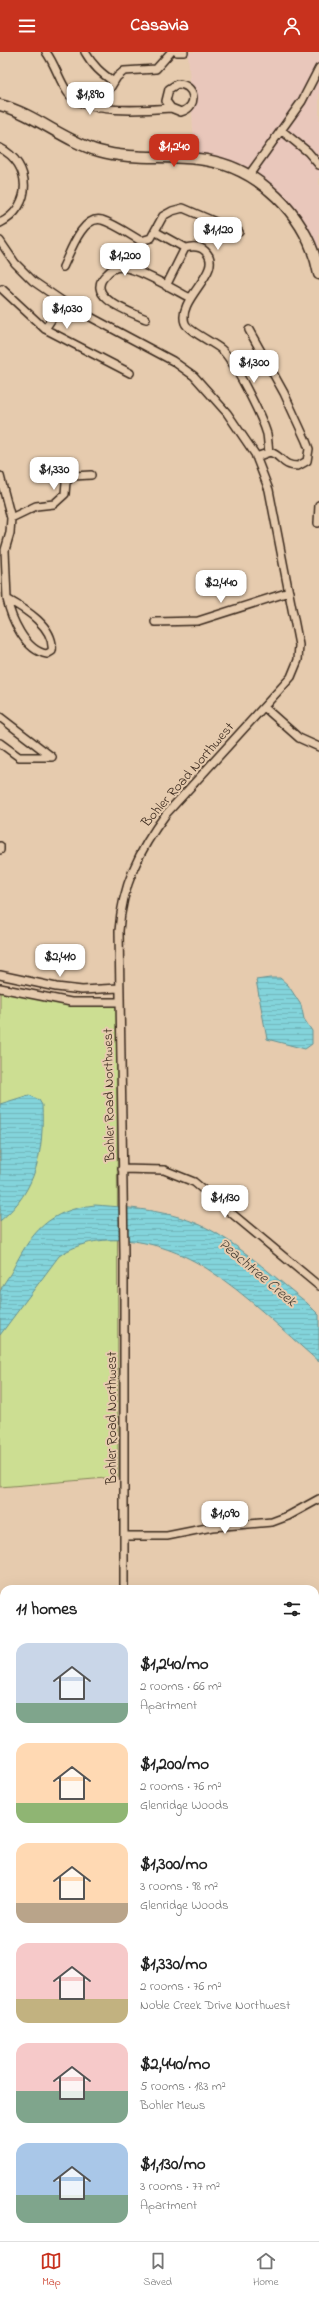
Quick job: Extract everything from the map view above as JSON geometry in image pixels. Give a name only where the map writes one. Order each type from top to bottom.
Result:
[{"type":"street","points":[[46,52],[68,94],[85,106],[98,108],[170,108]]},
{"type":"street","points":[[85,52],[92,65],[101,74],[114,82]]},
{"type":"street","points":[[98,108],[114,82],[124,71],[156,69],[171,52]]},
{"type":"street","points":[[176,52],[184,52]]},
{"type":"street","points":[[249,175],[302,101],[319,68]]},
{"type":"street","points":[[0,105],[98,150],[123,155],[201,159],[249,175],[285,205],[299,222],[310,242],[319,274]]},
{"type":"street","points":[[282,130],[308,152],[319,165]]},
{"type":"street","points":[[0,148],[10,154],[18,162],[26,180],[19,206],[7,220],[0,223]]},
{"type":"street","points":[[63,267],[83,226],[94,220],[102,220],[141,241],[151,238],[156,232],[163,216],[172,211],[183,208],[239,232]]},
{"type":"street","points":[[156,232],[185,248],[193,246],[203,249],[211,260],[210,267],[190,298],[184,317],[184,322],[187,328],[202,335],[223,350],[260,415],[267,434],[268,452]]},
{"type":"street","name":"Bohler Road Northwest","points":[[0,241],[23,272],[63,302],[173,361],[194,376],[227,413],[256,457],[271,495],[299,645],[298,660],[291,677],[166,814],[142,850],[128,880],[121,908],[120,1002],[124,1253],[124,1585]]},
{"type":"street","points":[[166,286],[185,248]]},
{"type":"street","points":[[146,319],[105,299],[101,292],[104,276],[112,269],[127,268],[190,298]]},
{"type":"street","points":[[2,290],[45,329],[130,373]]},
{"type":"street","points":[[45,329],[63,302]]},
{"type":"street","points":[[249,330],[284,393],[306,440],[309,454],[304,464],[293,466],[285,464],[276,455],[268,452],[256,457]]},
{"type":"street","points":[[11,518],[36,506],[54,504],[65,494],[66,482],[74,476],[91,475]]},
{"type":"street","points":[[0,476],[11,518],[10,534],[5,550],[7,599],[13,619],[31,645],[40,653],[47,654],[52,651],[53,646],[48,634],[37,619],[7,599]]},
{"type":"street","points":[[318,523],[319,505]]},
{"type":"street","points":[[155,622],[198,621],[289,592]]},
{"type":"street","points":[[264,707],[285,728],[299,738],[319,747]]},
{"type":"street","points":[[0,717],[52,756],[19,757],[0,744]]},
{"type":"street","points":[[0,975],[56,987],[82,990],[120,988]]},
{"type":"street","points":[[0,988],[71,1002],[120,1002]]},
{"type":"street","points":[[122,1169],[164,1170],[194,1182],[319,1286]]},
{"type":"street","points":[[124,1536],[167,1536],[212,1527],[272,1522],[288,1516],[319,1499]]},
{"type":"shaded area","points":[[188,52],[319,52],[319,267],[292,212],[253,177],[195,159]]},
{"type":"green space","points":[[0,992],[117,1004],[118,1477],[0,1487]]},
{"type":"water","points":[[280,978],[288,985],[301,1005],[304,1019],[312,1031],[312,1044],[305,1049],[267,1039],[256,980]]},
{"type":"water","points":[[29,1095],[39,1100],[42,1105],[41,1138],[36,1169],[22,1197],[13,1209],[0,1221],[0,1104]]},
{"type":"water","name":"Peachtree Creek","points":[[95,1205],[142,1209],[172,1215],[202,1226],[227,1240],[306,1302],[319,1315],[319,1362],[236,1289],[206,1268],[172,1251],[133,1241],[114,1240],[94,1242],[76,1247],[59,1256],[0,1335],[0,1292],[19,1257],[34,1234],[43,1225],[65,1212]]}]
